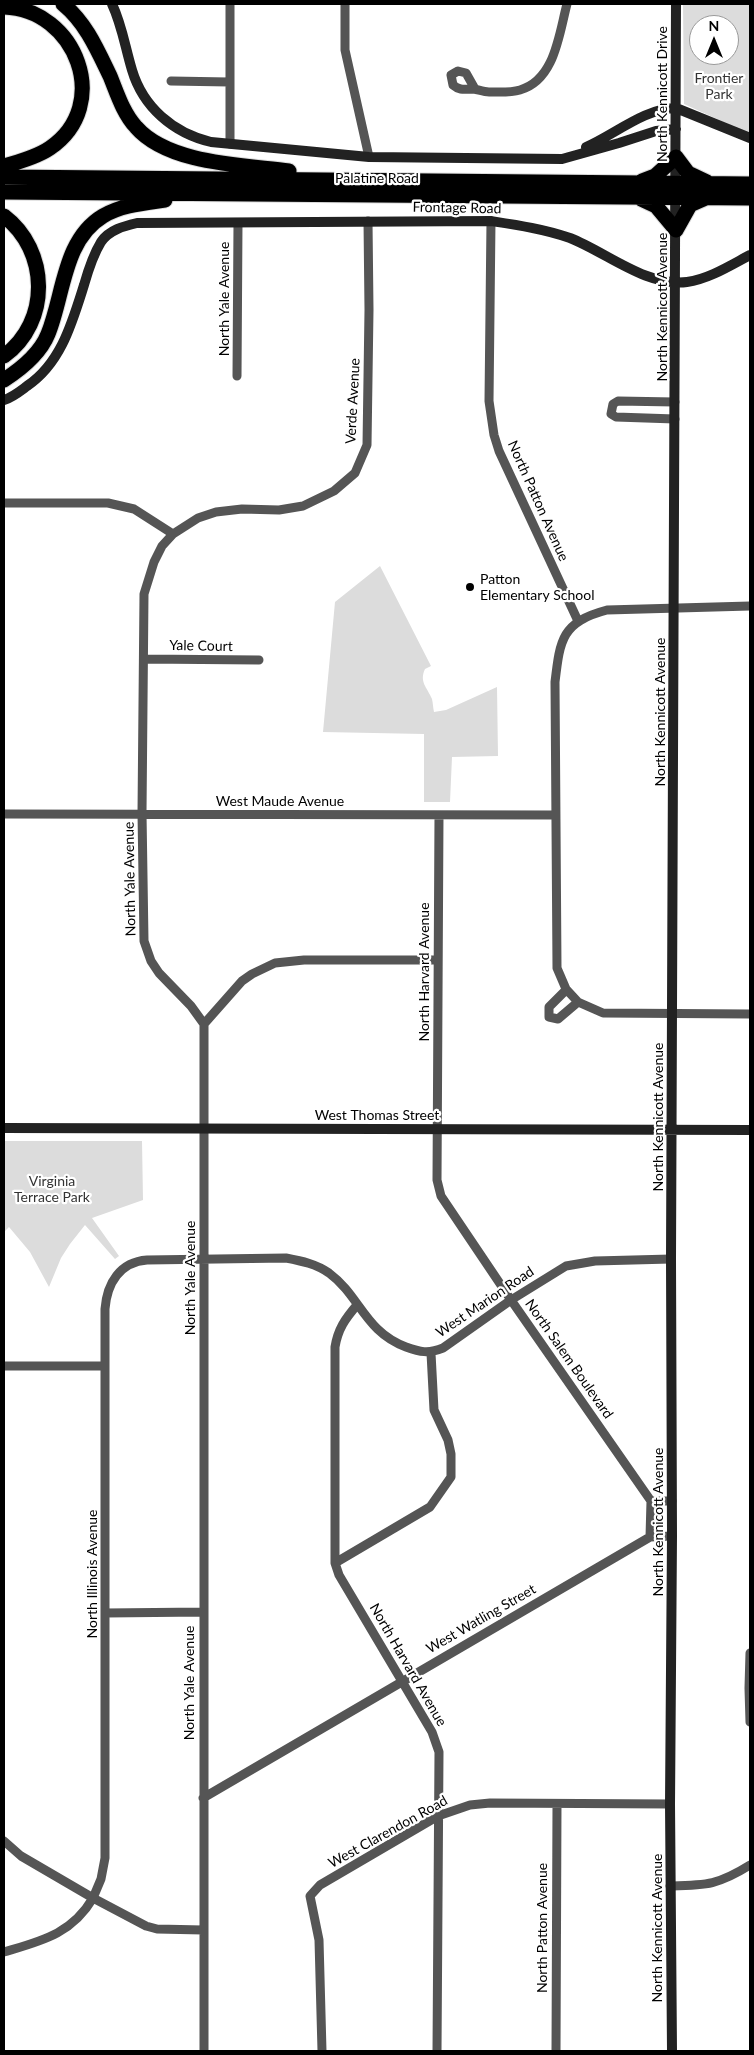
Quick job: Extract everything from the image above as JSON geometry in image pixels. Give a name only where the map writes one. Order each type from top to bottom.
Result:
[{"type":"highway","points":[[63,4],[83,24],[127,115],[143,134],[157,144],[179,154],[366,187]]},
{"type":"highway","points":[[4,7],[18,8],[33,13],[56,28],[72,46],[76,54],[82,87],[74,120],[59,140],[50,148],[36,155],[4,166]]},
{"type":"highway","points":[[676,158],[688,173],[711,190],[690,206],[676,230],[656,206],[635,190],[676,158]]},
{"type":"highway","name":"Palatine Road","points":[[4,177],[366,187],[635,190],[711,190],[750,184]]},
{"type":"highway","points":[[4,380],[18,371],[36,353],[48,335],[73,252],[87,228],[104,215],[116,210],[168,200],[291,199],[366,187]]},
{"type":"highway","name":"Palatine Road","points":[[4,192],[366,187]]},
{"type":"highway","name":"Palatine Road","points":[[711,190],[750,198]]},
{"type":"highway","points":[[4,216],[22,233],[32,252],[38,269],[39,293],[38,305],[25,334],[4,356]]},
{"type":"street","points":[[112,4],[122,28],[135,78],[144,97],[166,121],[200,140],[369,157],[562,158],[656,131],[676,129]]},
{"type":"street","points":[[230,4],[230,144]]},
{"type":"street","points":[[345,4],[345,50],[369,157]]},
{"type":"street","points":[[475,89],[481,92],[515,91],[530,86],[540,78],[548,67],[554,52],[567,4]]},
{"type":"street","name":"North Kennicott Drive","points":[[676,4],[676,190]]},
{"type":"street","points":[[171,82],[229,82]]},
{"type":"street","points":[[552,158],[579,150],[602,140],[657,110],[676,108],[750,138]]},
{"type":"street","name":"North Kennicott Avenue","points":[[672,2051],[670,1886],[671,1259],[676,190]]},
{"type":"street","name":"Verde Avenue","points":[[173,534],[198,518],[216,512],[242,509],[279,510],[303,506],[334,491],[355,473],[367,445],[368,221]]},
{"type":"street","name":"Frontage Road","points":[[4,400],[33,382],[49,366],[59,352],[66,337],[89,268],[102,241],[117,228],[137,222],[491,221],[530,227],[570,238],[656,280],[675,282],[687,282],[702,278],[750,255]]},
{"type":"street","name":"North Patton Avenue","points":[[491,221],[489,401],[494,435],[503,460],[578,621]]},
{"type":"street","name":"North Yale Avenue","points":[[237,376],[238,223]]},
{"type":"street","points":[[675,402],[618,401],[613,404],[611,410],[611,414],[616,417],[675,418]]},
{"type":"street","points":[[4,503],[108,503],[134,509],[173,534]]},
{"type":"street","name":"North Yale Avenue","points":[[173,534],[162,546],[154,562],[144,594],[142,813],[144,941],[151,961],[159,973],[192,1006],[204,1024],[204,2051]]},
{"type":"street","points":[[750,606],[607,610],[578,621],[562,642],[556,674],[555,815],[557,968],[566,990],[578,1002],[603,1013],[750,1014]]},
{"type":"street","name":"Yale Court","points":[[144,658],[259,660]]},
{"type":"street","name":"West Maude Avenue","points":[[4,814],[555,815]]},
{"type":"street","name":"North Harvard Avenue","points":[[438,1129],[437,960],[439,815]]},
{"type":"street","points":[[204,1024],[242,981],[275,963],[304,960],[437,960]]},
{"type":"street","points":[[566,990],[549,1007],[549,1017],[558,1019],[578,1002]]},
{"type":"street","name":"West Thomas Street","points":[[4,1128],[750,1130]]},
{"type":"street","name":"North Salem Boulevard","points":[[438,1129],[437,1180],[442,1196],[511,1300],[651,1501]]},
{"type":"street","name":"West Marion Road","points":[[138,1261],[286,1258],[304,1261],[330,1274],[376,1328],[394,1343],[422,1353],[431,1353],[443,1348],[511,1300],[566,1266],[595,1261],[671,1259]]},
{"type":"street","name":"North Illinois Avenue","points":[[93,1898],[101,1879],[105,1858],[106,1302],[113,1279],[126,1266],[138,1261]]},
{"type":"street","name":"North Harvard Avenue","points":[[357,1306],[344,1320],[339,1329],[335,1348],[335,1563],[339,1575],[436,1741],[439,1752],[437,2051]]},
{"type":"street","points":[[335,1563],[430,1507],[450,1477],[451,1460],[448,1440],[434,1410],[431,1353]]},
{"type":"street","points":[[4,1366],[105,1366]]},
{"type":"street","points":[[650,1537],[651,1501],[672,1501]]},
{"type":"street","name":"West Watling Street","points":[[203,1798],[650,1537],[672,1536]]},
{"type":"street","points":[[106,1613],[203,1612]]},
{"type":"street","points":[[750,1653],[750,1722]]},
{"type":"street","name":"West Clarendon Road","points":[[322,2051],[318,1931],[310,1896],[320,1885],[438,1816],[470,1806],[490,1803],[670,1804]]},
{"type":"street","name":"North Patton Avenue","points":[[556,1804],[556,2051]]},
{"type":"street","points":[[4,1841],[21,1856],[146,1926],[157,1929],[203,1930]]},
{"type":"street","points":[[670,1886],[717,1882],[750,1865]]},
{"type":"street","points":[[4,1952],[46,1940],[63,1930],[81,1916],[93,1898]]},
{"type":"green space","name":"Frontier Park","points":[[683,4],[750,4],[750,134],[684,104]]},
{"type":"green space","points":[[380,566],[431,666],[425,669],[423,677],[424,684],[432,699],[434,712],[446,710],[497,687],[498,756],[452,757],[450,802],[424,802],[424,734],[323,732],[335,602]]},
{"type":"green space","name":"Virginia Terrace Park","points":[[4,1141],[142,1141],[143,1200],[92,1218],[119,1256],[115,1259],[85,1225],[61,1258],[49,1287],[30,1252],[9,1227],[4,1232]]},
{"type":"place","name":"Patton Elementary School","points":[[470,587]]}]
